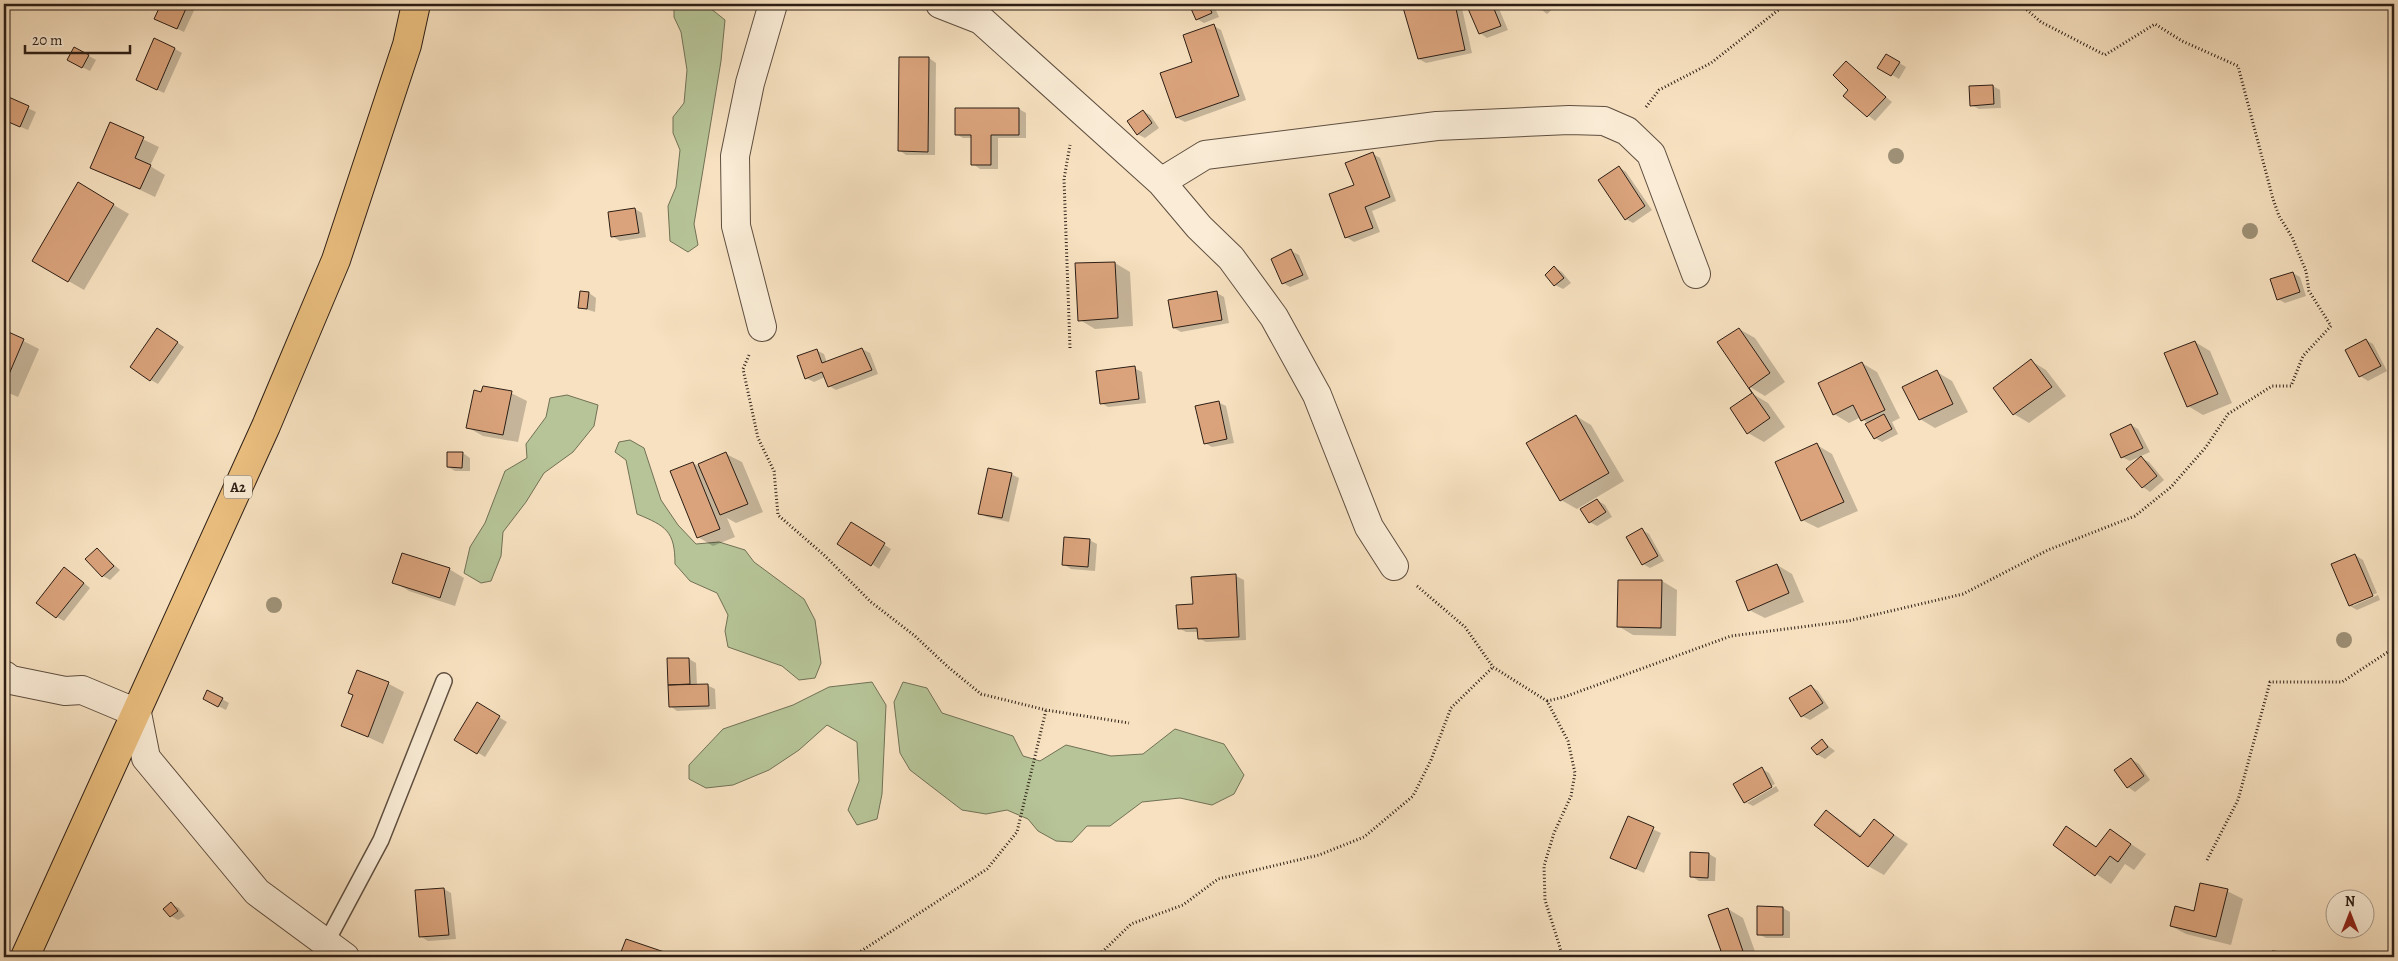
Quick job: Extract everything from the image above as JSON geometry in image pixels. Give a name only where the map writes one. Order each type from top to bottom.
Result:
[{"type":"main road","name":"A2","points":[[25,957],[266,426],[336,260],[408,45],[416,4]]},
{"type":"street","points":[[762,327],[736,226],[735,156],[750,83],[772,4]]},
{"type":"street","points":[[940,4],[981,20],[1161,182],[1199,227],[1231,258],[1274,317],[1318,395],[1369,527],[1394,566]]},
{"type":"street","points":[[1161,182],[1205,155],[1437,126],[1569,120],[1604,121],[1627,131],[1651,154],[1696,274]]},
{"type":"street","points":[[4,675],[11,680],[56,689],[82,690],[137,713],[146,758],[257,892],[335,950]]},
{"type":"lane","points":[[335,950],[444,681]]},
{"type":"path","points":[[1627,131],[1659,90],[1711,63],[1786,4]]},
{"type":"path","points":[[1547,700],[1564,697],[1731,636],[1848,621],[1963,594],[2048,550],[2135,516],[2171,487],[2206,447],[2228,414],[2272,386],[2291,386],[2303,356],[2331,326],[2309,291],[2306,271],[2292,236],[2279,216],[2238,66],[2182,41],[2155,24],[2105,55],[2042,22],[2020,4]]},
{"type":"path","points":[[1070,348],[1064,179],[1077,107]]},
{"type":"path","points":[[762,327],[743,369],[758,438],[774,472],[778,515],[824,555],[871,602],[916,636],[948,667],[981,694],[1046,710],[1129,723]]},
{"type":"path","points":[[1394,566],[1465,627],[1493,667],[1547,700],[1568,741],[1575,773],[1571,796],[1554,833],[1544,866],[1545,900],[1563,957]]},
{"type":"path","points":[[2207,860],[2238,800],[2270,682],[2342,682],[2394,648]]},
{"type":"path","points":[[1097,957],[1131,924],[1183,905],[1218,879],[1319,855],[1364,837],[1413,796],[1431,760],[1452,708],[1493,667]]},
{"type":"path","points":[[852,957],[987,869],[1017,832],[1046,710]]},
{"type":"green space","points":[[674,4],[705,4],[725,20],[721,61],[694,224],[698,245],[688,252],[670,241],[668,206],[676,187],[680,150],[673,133],[673,117],[684,103],[687,70],[681,32],[674,17]]},
{"type":"green space","points":[[567,395],[598,405],[594,426],[573,452],[544,473],[526,502],[503,532],[501,556],[491,581],[481,583],[464,573],[470,547],[485,523],[505,471],[527,458],[526,444],[546,417],[550,398]]},
{"type":"green space","points":[[630,440],[644,448],[661,500],[678,525],[696,544],[719,542],[745,550],[754,562],[804,599],[815,620],[821,663],[815,678],[799,680],[782,666],[728,647],[725,631],[728,615],[717,593],[690,581],[675,564],[673,544],[667,531],[655,522],[637,514],[626,460],[615,452],[619,442]]},
{"type":"green space","points":[[872,682],[886,705],[882,794],[877,819],[857,825],[848,810],[859,781],[857,742],[827,725],[799,750],[769,770],[733,785],[706,788],[689,779],[689,765],[723,729],[793,705],[829,687]]},
{"type":"green space","points":[[903,682],[927,688],[942,713],[1013,736],[1023,756],[1040,761],[1066,745],[1111,756],[1143,754],[1175,729],[1224,744],[1244,775],[1234,794],[1212,805],[1180,798],[1142,802],[1110,826],[1087,826],[1072,842],[1056,841],[1038,831],[1028,819],[1007,810],[986,814],[962,810],[910,770],[900,753],[894,702]]},
{"type":"building","points":[[161,4],[188,4],[177,29],[154,19]]},
{"type":"building","points":[[1189,4],[1208,4],[1212,13],[1196,20]]},
{"type":"building","points":[[1402,4],[1455,4],[1465,50],[1418,59]]},
{"type":"building","points":[[1466,4],[1492,4],[1501,26],[1479,34]]},
{"type":"building","points":[[1533,4],[1546,4],[1539,10]]},
{"type":"building","points":[[1214,24],[1239,96],[1176,118],[1160,73],[1192,62],[1183,35]]},
{"type":"building","points":[[154,38],[175,48],[157,90],[136,80]]},
{"type":"building","points":[[74,47],[89,55],[82,68],[67,60]]},
{"type":"building","points":[[1886,54],[1900,62],[1891,76],[1877,68]]},
{"type":"building","points":[[899,57],[929,57],[928,152],[898,151]]},
{"type":"building","points":[[1846,61],[1886,97],[1867,117],[1843,96],[1848,90],[1833,75]]},
{"type":"building","points":[[1993,85],[1994,104],[1970,106],[1969,86]]},
{"type":"building","points":[[4,95],[29,106],[20,127],[4,120]]},
{"type":"building","points":[[955,108],[1019,108],[1019,135],[991,135],[991,165],[971,165],[971,135],[955,135]]},
{"type":"building","points":[[1143,110],[1152,123],[1137,135],[1127,121]]},
{"type":"building","points":[[110,122],[144,137],[135,158],[151,165],[140,189],[90,168]]},
{"type":"building","points":[[1373,152],[1390,197],[1365,207],[1373,228],[1345,238],[1329,194],[1354,185],[1345,163]]},
{"type":"building","points":[[1619,166],[1645,206],[1625,220],[1598,180]]},
{"type":"building","points":[[78,182],[114,204],[68,282],[32,261]]},
{"type":"building","points":[[635,208],[639,233],[611,237],[608,212]]},
{"type":"building","points":[[1291,249],[1303,275],[1282,284],[1271,259]]},
{"type":"building","points":[[1115,262],[1118,318],[1078,321],[1075,263]]},
{"type":"building","points":[[1554,266],[1564,278],[1554,286],[1545,275]]},
{"type":"building","points":[[2293,272],[2300,292],[2277,300],[2270,279]]},
{"type":"building","points":[[580,291],[589,292],[587,309],[578,308]]},
{"type":"building","points":[[1217,291],[1222,320],[1173,328],[1168,300]]},
{"type":"building","points":[[157,328],[178,342],[150,381],[130,367]]},
{"type":"building","points":[[1739,328],[1770,373],[1749,388],[1770,418],[1747,434],[1730,408],[1752,393],[1717,342]]},
{"type":"building","points":[[4,330],[24,339],[4,386]]},
{"type":"building","points":[[2366,339],[2381,366],[2359,377],[2345,350]]},
{"type":"building","points":[[2195,341],[2218,394],[2187,407],[2164,353]]},
{"type":"building","points":[[862,348],[872,370],[828,387],[822,372],[805,379],[797,356],[817,349],[822,363]]},
{"type":"building","points":[[2031,359],[2052,387],[2013,415],[1993,388]]},
{"type":"building","points":[[1862,362],[1885,410],[1861,421],[1853,405],[1833,415],[1818,383]]},
{"type":"building","points":[[1135,366],[1139,399],[1100,404],[1096,371]]},
{"type":"building","points":[[1937,370],[1953,404],[1919,420],[1902,387]]},
{"type":"building","points":[[483,386],[512,391],[503,435],[466,428],[474,390],[481,392]]},
{"type":"building","points":[[1219,401],[1227,439],[1204,444],[1195,406]]},
{"type":"building","points":[[1884,414],[1892,429],[1874,439],[1865,424]]},
{"type":"building","points":[[1576,415],[1609,473],[1560,501],[1526,443]]},
{"type":"building","points":[[2131,424],[2143,448],[2121,458],[2110,434]]},
{"type":"building","points":[[1817,443],[1844,502],[1801,521],[1775,462]]},
{"type":"building","points":[[447,452],[463,452],[462,468],[447,467]]},
{"type":"building","points":[[726,452],[748,504],[720,515],[698,464]]},
{"type":"building","points":[[2141,456],[2157,476],[2142,488],[2126,469]]},
{"type":"building","points":[[693,462],[720,529],[697,538],[670,471]]},
{"type":"building","points":[[988,468],[1012,473],[1002,518],[978,514]]},
{"type":"building","points":[[1597,499],[1606,512],[1589,523],[1580,509]]},
{"type":"building","points":[[851,522],[885,543],[871,566],[837,544]]},
{"type":"building","points":[[1642,528],[1658,556],[1642,565],[1626,537]]},
{"type":"building","points":[[1064,537],[1090,539],[1088,567],[1062,565]]},
{"type":"building","points":[[97,548],[114,566],[102,577],[85,559]]},
{"type":"building","points":[[402,553],[450,568],[440,598],[392,583]]},
{"type":"building","points":[[2355,554],[2373,596],[2349,606],[2331,564]]},
{"type":"building","points":[[1777,564],[1789,593],[1748,611],[1736,581]]},
{"type":"building","points":[[64,567],[84,583],[56,618],[36,603]]},
{"type":"building","points":[[1236,574],[1239,637],[1198,639],[1197,628],[1178,629],[1176,605],[1193,604],[1191,577]]},
{"type":"building","points":[[1618,580],[1662,580],[1661,628],[1617,627]]},
{"type":"building","points":[[667,658],[689,658],[690,684],[668,685]]},
{"type":"building","points":[[357,670],[389,682],[368,737],[341,726],[353,695],[348,693]]},
{"type":"building","points":[[708,684],[709,706],[669,707],[668,685]]},
{"type":"building","points":[[1811,685],[1823,703],[1801,717],[1789,698]]},
{"type":"building","points":[[207,690],[223,698],[218,707],[203,699]]},
{"type":"building","points":[[477,702],[500,716],[477,754],[454,740]]},
{"type":"building","points":[[1822,739],[1828,747],[1817,755],[1811,748]]},
{"type":"building","points":[[2131,758],[2144,776],[2127,788],[2114,770]]},
{"type":"building","points":[[1762,767],[1772,787],[1744,803],[1733,784]]},
{"type":"building","points":[[1826,810],[1860,837],[1874,819],[1894,835],[1868,867],[1814,825]]},
{"type":"building","points":[[1628,816],[1654,827],[1636,869],[1610,858]]},
{"type":"building","points":[[2066,826],[2096,847],[2110,829],[2131,844],[2118,862],[2110,856],[2095,876],[2053,845]]},
{"type":"building","points":[[1690,852],[1709,853],[1708,878],[1690,877]]},
{"type":"building","points":[[2200,883],[2228,889],[2216,937],[2170,926],[2175,906],[2194,911]]},
{"type":"building","points":[[444,888],[449,935],[419,937],[415,890]]},
{"type":"building","points":[[171,902],[178,911],[170,917],[163,909]]},
{"type":"building","points":[[1757,906],[1783,907],[1783,935],[1757,935]]},
{"type":"building","points":[[1728,908],[1745,957],[1704,957],[1721,951],[1708,915]]},
{"type":"building","points":[[626,939],[679,957],[619,957]]},
{"type":"building","points":[[2272,951],[2294,953],[2294,957],[2271,957]]},
{"type":"building","points":[[1897,954],[1922,954],[1922,957],[1897,957]]}]
